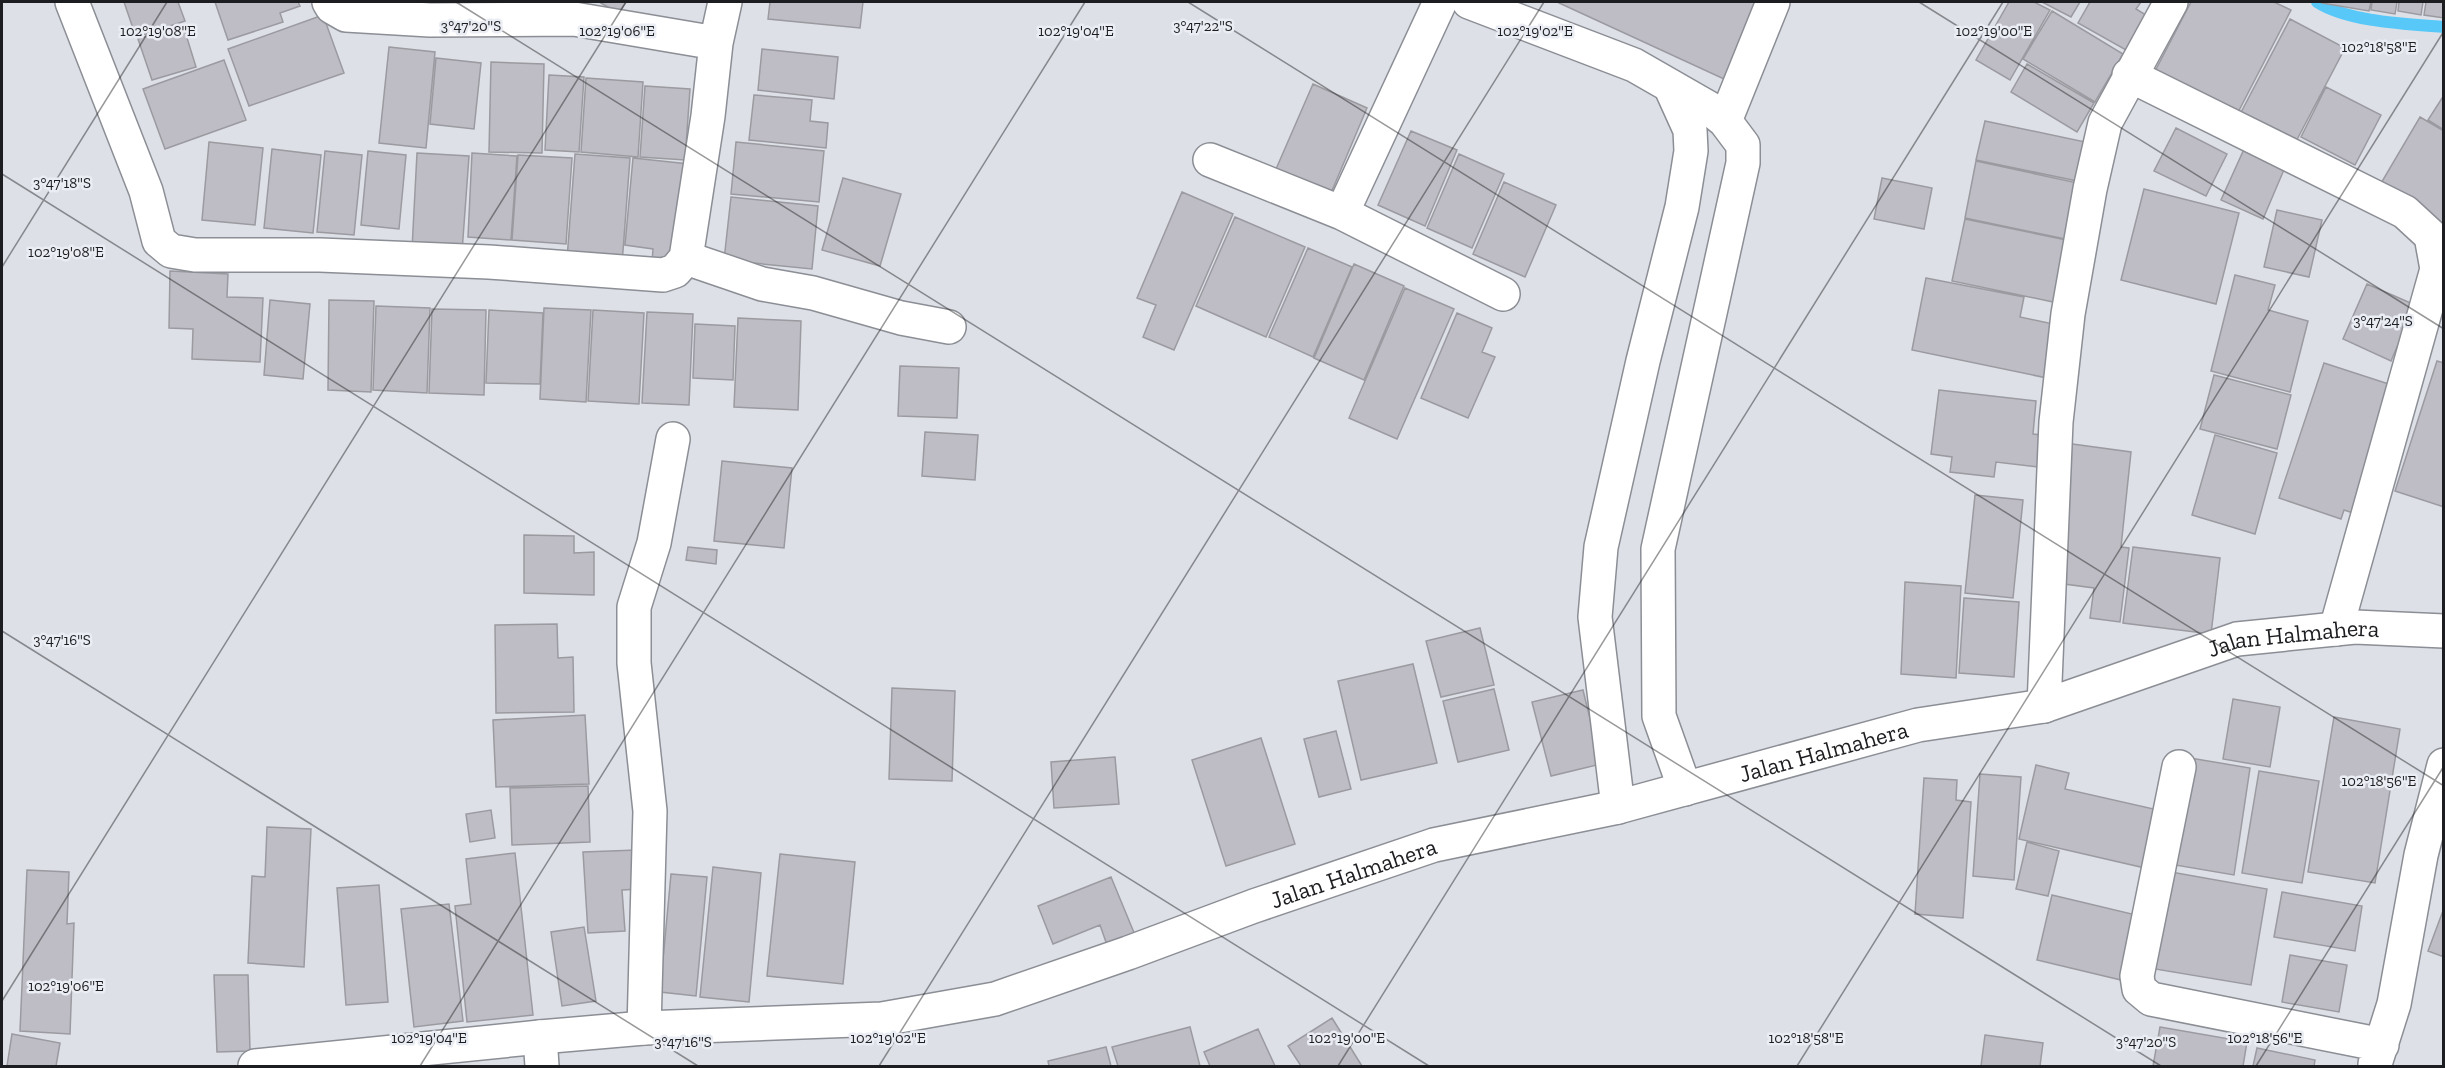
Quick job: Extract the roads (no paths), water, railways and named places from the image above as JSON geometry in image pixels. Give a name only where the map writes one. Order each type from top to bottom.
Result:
[{"type":"street","points":[[72,2],[107,86],[146,192],[159,241],[171,251],[195,255],[320,255],[489,262],[663,275],[675,271],[686,258],[708,116],[716,42],[725,2]]},
{"type":"street","points":[[329,2],[332,7],[346,15],[430,20],[561,10],[716,42]]},
{"type":"street","points":[[1342,213],[1440,2]]},
{"type":"street","points":[[1469,2],[1634,65],[1710,108],[1725,121],[1743,145],[1743,163],[1658,549],[1659,716],[1685,789]]},
{"type":"street","points":[[1725,121],[1773,2]]},
{"type":"street","points":[[2043,706],[2055,422],[2068,314],[2090,189],[2105,123],[2129,75],[2171,2]]},
{"type":"street","points":[[2129,75],[2405,212],[2431,236],[2437,269],[2336,629]]},
{"type":"street","points":[[1618,807],[1595,617],[1601,548],[1643,361],[1682,207],[1691,151],[1690,130],[1671,88]]},
{"type":"street","points":[[1210,160],[1342,213],[1503,294]]},
{"type":"street","points":[[686,258],[762,284],[813,292],[901,318],[950,327]]},
{"type":"street","points":[[644,1028],[650,811],[634,663],[634,607],[654,543],[673,439]]},
{"type":"street","name":"Jalan Halmahera","points":[[255,1066],[541,1052],[644,1028],[882,1019],[995,999],[1254,906],[1434,845],[1618,807],[1918,725],[2043,706],[2237,639],[2355,627],[2444,631]]},
{"type":"street","points":[[2179,767],[2138,976],[2139,989],[2151,999],[2378,1056],[2394,1004],[2421,855],[2444,765]]},
{"type":"waterway","points":[[2317,2],[2330,9],[2361,18],[2444,27]]}]
